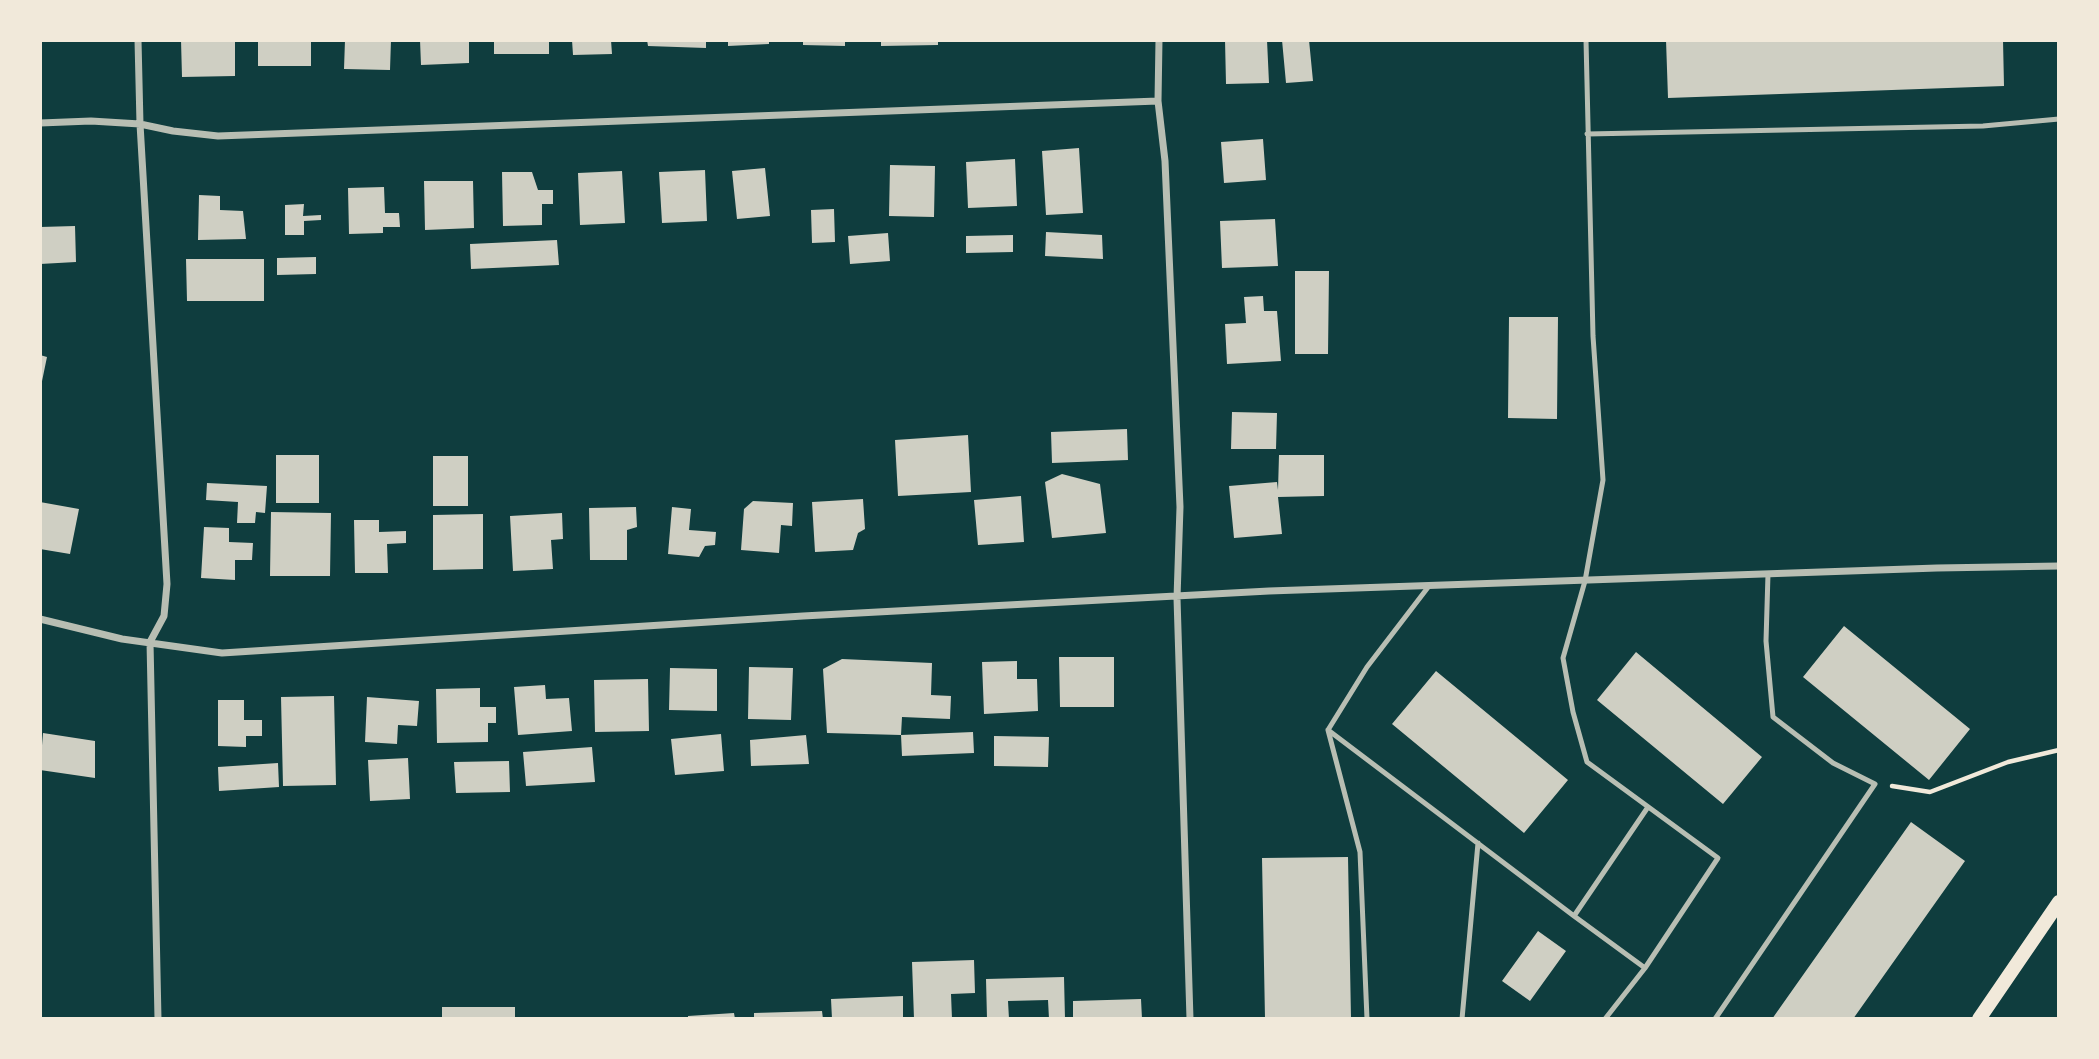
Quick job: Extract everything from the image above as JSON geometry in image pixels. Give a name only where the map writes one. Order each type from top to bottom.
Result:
[{"type":"main road","points":[[1979,1019],[2059,902]]},
{"type":"street","points":[[138,40],[140,124],[167,584],[164,615],[150,642],[158,1019]]},
{"type":"street","points":[[1159,40],[1158,101],[1166,162],[1178,479],[1177,598],[1190,1019]]},
{"type":"street","points":[[40,123],[91,121],[140,124],[218,136],[1158,101]]},
{"type":"street","points":[[40,618],[122,639],[222,653],[803,616],[1269,591],[2059,566]]},
{"type":"lane","points":[[1587,40],[1593,336],[1603,480],[1585,581],[1563,658],[1573,712],[1587,762],[1718,858],[1645,968],[1605,1019]]},
{"type":"lane","points":[[1587,134],[1983,126],[2059,119]]},
{"type":"lane","points":[[1715,1019],[1875,783],[1833,763],[1773,717],[1766,641],[1768,574]]},
{"type":"lane","points":[[1367,1019],[1360,852],[1328,730],[1367,667],[1429,586]]},
{"type":"lane","points":[[1328,730],[1645,968]]},
{"type":"lane","points":[[1574,916],[1648,807]]},
{"type":"lane","points":[[1462,1019],[1478,843]]},
{"type":"path","points":[[1875,783],[1930,792],[2008,762],[2059,750]]},
{"type":"building","points":[[181,40],[235,40],[235,76],[182,77]]},
{"type":"building","points":[[258,40],[311,40],[311,66],[258,66]]},
{"type":"building","points":[[345,40],[391,40],[390,70],[344,69]]},
{"type":"building","points":[[420,40],[469,40],[469,63],[421,65]]},
{"type":"building","points":[[494,40],[549,40],[549,54],[494,54]]},
{"type":"building","points":[[572,40],[611,40],[612,54],[573,55]]},
{"type":"building","points":[[647,40],[706,40],[706,48],[648,46]]},
{"type":"building","points":[[728,40],[769,40],[769,44],[728,46]]},
{"type":"building","points":[[803,40],[845,40],[845,46],[803,45]]},
{"type":"building","points":[[881,40],[938,40],[938,45],[881,46]]},
{"type":"building","points":[[1225,40],[1267,40],[1269,83],[1226,84]]},
{"type":"building","points":[[1282,40],[1309,40],[1313,81],[1286,83]]},
{"type":"building","points":[[1666,40],[2003,40],[2004,86],[1668,98]]},
{"type":"building","points":[[1263,139],[1266,180],[1224,183],[1221,142]]},
{"type":"building","points":[[1079,148],[1083,213],[1046,215],[1042,151]]},
{"type":"building","points":[[1015,159],[1017,206],[968,208],[966,162]]},
{"type":"building","points":[[890,165],[935,166],[934,217],[889,216]]},
{"type":"building","points":[[765,168],[770,216],[737,219],[732,171]]},
{"type":"building","points":[[705,170],[707,221],[662,223],[659,172]]},
{"type":"building","points":[[622,171],[625,223],[580,225],[578,173]]},
{"type":"building","points":[[502,172],[532,172],[538,190],[553,190],[553,204],[542,204],[542,225],[503,226]]},
{"type":"building","points":[[424,181],[473,181],[474,228],[425,230]]},
{"type":"building","points":[[384,187],[385,213],[399,213],[400,227],[383,227],[383,233],[349,234],[348,188]]},
{"type":"building","points":[[199,195],[220,196],[220,210],[243,211],[246,239],[198,240]]},
{"type":"building","points":[[304,204],[303,216],[321,215],[321,220],[304,221],[304,235],[285,235],[285,205]]},
{"type":"building","points":[[834,209],[835,242],[812,243],[811,210]]},
{"type":"building","points":[[1275,219],[1278,266],[1222,268],[1220,221]]},
{"type":"building","points":[[75,226],[76,262],[40,264],[40,227]]},
{"type":"building","points":[[1046,232],[1102,235],[1103,259],[1045,256]]},
{"type":"building","points":[[888,233],[890,261],[850,264],[848,236]]},
{"type":"building","points":[[1013,235],[1013,252],[966,253],[966,236]]},
{"type":"building","points":[[557,240],[559,265],[471,269],[470,244]]},
{"type":"building","points":[[316,257],[316,274],[277,275],[277,258]]},
{"type":"building","points":[[186,259],[264,259],[264,301],[187,301]]},
{"type":"building","points":[[1295,271],[1329,271],[1328,354],[1295,354]]},
{"type":"building","points":[[1263,296],[1264,311],[1277,311],[1281,361],[1227,364],[1225,324],[1246,323],[1244,297]]},
{"type":"building","points":[[1509,317],[1558,317],[1557,419],[1508,418]]},
{"type":"building","points":[[40,355],[47,357],[41,386],[40,385]]},
{"type":"building","points":[[1232,412],[1277,413],[1276,449],[1231,449]]},
{"type":"building","points":[[1127,429],[1128,460],[1052,463],[1051,432]]},
{"type":"building","points":[[968,435],[971,492],[898,496],[895,440]]},
{"type":"building","points":[[276,455],[319,455],[319,503],[276,503]]},
{"type":"building","points":[[1279,455],[1324,455],[1324,496],[1278,497],[1282,534],[1234,538],[1229,486],[1277,482],[1278,490]]},
{"type":"building","points":[[433,456],[468,456],[468,506],[433,506]]},
{"type":"building","points":[[1062,474],[1100,484],[1106,533],[1052,538],[1045,482]]},
{"type":"building","points":[[207,483],[267,486],[265,513],[256,512],[255,523],[237,523],[238,502],[206,500]]},
{"type":"building","points":[[1021,496],[1024,542],[978,545],[974,500]]},
{"type":"building","points":[[863,499],[865,529],[858,533],[853,550],[815,552],[812,502]]},
{"type":"building","points":[[753,501],[793,503],[792,526],[781,525],[779,553],[741,550],[744,509]]},
{"type":"building","points":[[40,502],[79,509],[70,554],[40,549]]},
{"type":"building","points":[[636,507],[637,527],[627,530],[627,560],[590,560],[589,508]]},
{"type":"building","points":[[672,507],[691,509],[689,530],[716,532],[715,545],[705,546],[699,557],[668,554]]},
{"type":"building","points":[[271,512],[331,513],[330,576],[270,576]]},
{"type":"building","points":[[562,513],[563,539],[551,540],[553,569],[513,571],[510,516]]},
{"type":"building","points":[[483,514],[483,569],[433,570],[433,515]]},
{"type":"building","points":[[354,520],[379,520],[379,532],[406,531],[406,543],[387,544],[388,573],[355,573]]},
{"type":"building","points":[[204,527],[229,528],[229,542],[253,543],[252,560],[235,560],[235,580],[201,578]]},
{"type":"building","points":[[1844,626],[1970,729],[1929,780],[1803,677]]},
{"type":"building","points":[[1636,652],[1762,757],[1723,804],[1597,700]]},
{"type":"building","points":[[1059,657],[1114,657],[1114,707],[1060,707]]},
{"type":"building","points":[[842,659],[932,663],[931,695],[951,696],[950,719],[902,717],[901,735],[827,733],[823,669]]},
{"type":"building","points":[[1017,661],[1017,679],[1037,679],[1038,711],[984,714],[982,662]]},
{"type":"building","points":[[749,667],[793,668],[791,720],[748,719]]},
{"type":"building","points":[[670,668],[717,669],[717,711],[669,710]]},
{"type":"building","points":[[1436,671],[1568,780],[1524,833],[1392,724]]},
{"type":"building","points":[[648,679],[649,731],[595,732],[594,680]]},
{"type":"building","points":[[545,685],[546,699],[569,698],[572,731],[518,735],[514,687]]},
{"type":"building","points":[[480,688],[480,707],[496,707],[496,723],[488,723],[488,742],[437,743],[436,689]]},
{"type":"building","points":[[334,696],[336,785],[283,786],[281,697]]},
{"type":"building","points":[[367,697],[419,701],[417,726],[398,725],[397,744],[365,742]]},
{"type":"building","points":[[218,700],[244,700],[244,720],[262,720],[262,736],[246,736],[246,747],[218,746]]},
{"type":"building","points":[[973,732],[974,753],[902,756],[901,735]]},
{"type":"building","points":[[43,733],[95,741],[95,778],[40,770]]},
{"type":"building","points":[[721,734],[724,771],[675,775],[671,739]]},
{"type":"building","points":[[806,735],[809,764],[751,766],[750,740]]},
{"type":"building","points":[[994,736],[1049,737],[1048,767],[994,766]]},
{"type":"building","points":[[592,747],[595,782],[526,786],[523,752]]},
{"type":"building","points":[[408,758],[410,799],[370,801],[368,760]]},
{"type":"building","points":[[509,761],[510,792],[456,793],[454,762]]},
{"type":"building","points":[[278,763],[279,787],[219,791],[218,767]]},
{"type":"building","points":[[1911,822],[1965,861],[1853,1019],[1772,1019]]},
{"type":"building","points":[[1348,857],[1351,1019],[1265,1019],[1262,858]]},
{"type":"building","points":[[1538,931],[1566,951],[1530,1001],[1502,981]]},
{"type":"building","points":[[974,960],[975,993],[951,994],[952,1019],[914,1019],[912,962]]},
{"type":"building","points":[[1064,977],[1065,1019],[1049,1019],[1048,1000],[1008,1001],[1009,1019],[987,1019],[986,979]]},
{"type":"building","points":[[903,996],[903,1019],[832,1019],[831,999]]},
{"type":"building","points":[[1141,999],[1142,1019],[1073,1019],[1073,1001]]},
{"type":"building","points":[[442,1007],[515,1007],[515,1019],[442,1019]]},
{"type":"building","points":[[822,1011],[823,1019],[754,1019],[754,1013]]},
{"type":"building","points":[[734,1013],[735,1019],[688,1019],[688,1016]]}]
